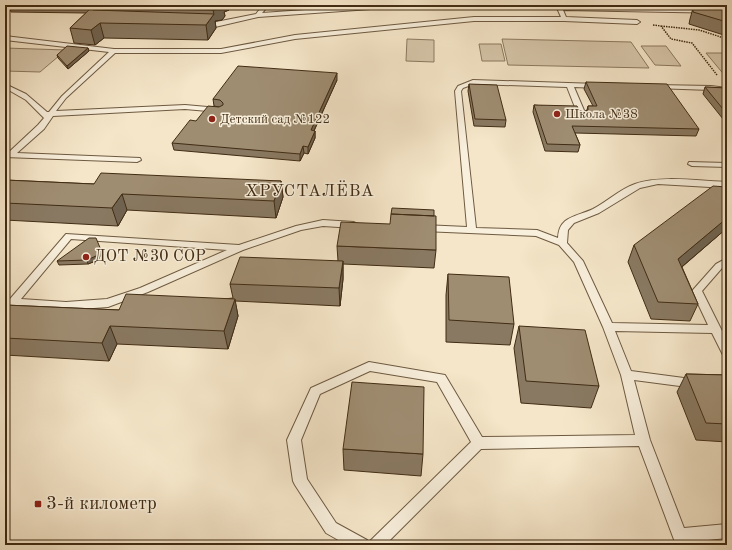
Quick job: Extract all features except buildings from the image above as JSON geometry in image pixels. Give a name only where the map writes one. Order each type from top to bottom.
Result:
[{"type":"lane","points":[[209,6],[232,7],[258,5]]},
{"type":"lane","points":[[258,15],[266,5]]},
{"type":"lane","points":[[200,25],[216,25],[258,15],[399,5]]},
{"type":"lane","points":[[715,5],[724,11]]},
{"type":"lane","points":[[564,19],[560,8],[604,7],[724,11]]},
{"type":"lane","points":[[5,38],[114,51],[222,51],[294,37],[474,19],[564,19],[637,22]]},
{"type":"lane","points":[[8,155],[41,127],[64,97],[114,51]]},
{"type":"lane","points":[[472,230],[458,92],[460,87],[473,82],[602,86]]},
{"type":"lane","points":[[570,85],[582,115]]},
{"type":"lane","points":[[5,86],[27,96],[49,116],[185,107],[220,110]]},
{"type":"lane","points":[[649,86],[727,90]]},
{"type":"lane","points":[[8,155],[137,160]]},
{"type":"lane","points":[[692,164],[727,165]]},
{"type":"lane","points":[[562,243],[562,229],[571,221],[596,211],[637,186],[658,182],[727,185]]},
{"type":"lane","points":[[9,302],[66,306],[108,303],[144,290],[240,248],[298,228],[323,223],[368,225]]},
{"type":"lane","points":[[413,227],[537,233],[562,243],[578,261],[608,327],[627,375],[643,440],[682,540],[727,531]]},
{"type":"lane","points":[[9,302],[69,236],[240,248]]},
{"type":"lane","points":[[727,261],[719,266],[697,292],[727,352]]},
{"type":"lane","points":[[608,327],[715,329]]},
{"type":"lane","points":[[362,545],[331,528],[300,481],[294,440],[315,391],[369,366],[441,378],[478,443]]},
{"type":"lane","points":[[627,375],[709,385]]},
{"type":"lane","points":[[375,545],[478,443],[643,440]]},
{"type":"path","points":[[637,22],[699,30],[727,39]]},
{"type":"path","points":[[661,26],[671,39],[692,43],[719,77]]},
{"type":"shaded area","points":[[407,39],[434,40],[434,62],[406,61]]},
{"type":"shaded area","points":[[502,39],[631,42],[649,68],[508,65]]},
{"type":"shaded area","points":[[479,44],[501,44],[505,61],[482,61]]},
{"type":"shaded area","points":[[641,46],[666,46],[681,66],[655,65]]},
{"type":"shaded area","points":[[5,48],[66,50],[40,72],[5,71]]},
{"type":"shaded area","points":[[706,53],[727,53],[727,77],[726,77]]},
{"type":"place","name":"Школа №38","points":[[557,114]]},
{"type":"place","name":"Детский сад №122","points":[[212,119]]},
{"type":"place","name":"ДОТ №30 СОР","points":[[86,257]]},
{"type":"place","name":"3-й километр","points":[[38,504]]},
{"type":"district","name":"ХРУСТАЛЁВА","points":[[310,191]]}]
